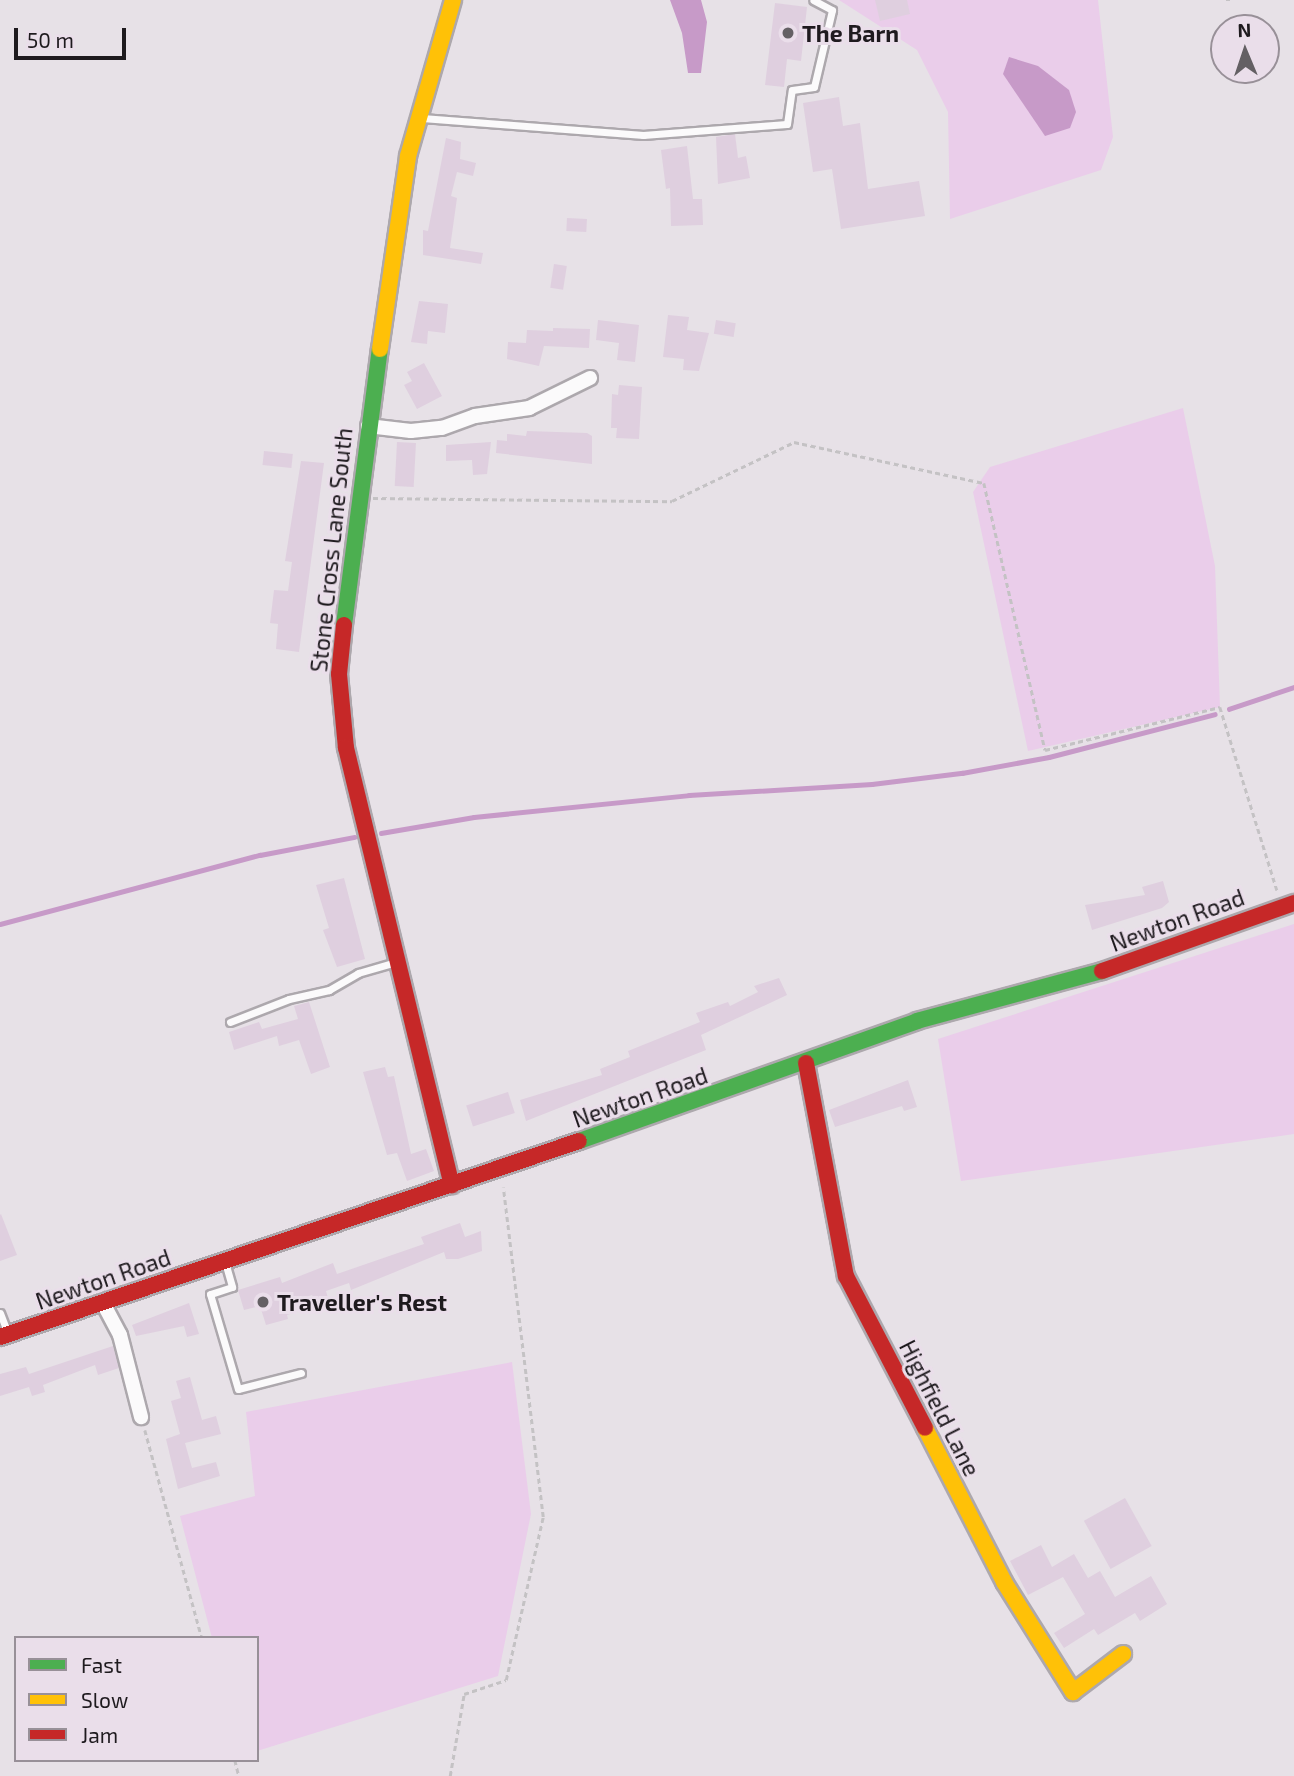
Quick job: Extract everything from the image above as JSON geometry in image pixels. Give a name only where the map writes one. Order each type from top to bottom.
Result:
[{"type":"street","name":"Stone Cross Lane South","points":[[452,1185],[341,715],[342,632],[368,426],[418,118],[453,0]]},
{"type":"street","points":[[368,426],[411,431],[442,428],[475,416],[529,408],[590,378]]},
{"type":"street","name":"Newton Road","points":[[4,1336],[806,1063],[917,1021],[1165,951],[1288,905]]},
{"type":"street","name":"Highfield Lane","points":[[806,1063],[846,1276],[1004,1582],[1073,1692],[1123,1654]]},
{"type":"street","points":[[103,1303],[120,1335],[141,1417]]},
{"type":"lane","points":[[418,118],[643,135],[787,124],[792,90],[814,86],[832,10],[813,0]]},
{"type":"lane","points":[[230,1022],[289,999],[329,990],[358,973],[400,961]]},
{"type":"lane","points":[[225,1262],[232,1287],[210,1294],[238,1389],[300,1373]]},
{"type":"lane","points":[[0,1313],[4,1336]]},
{"type":"path","points":[[358,498],[672,502],[794,442],[984,483],[1045,750],[1220,707],[1288,905]]},
{"type":"path","points":[[450,1776],[464,1694],[506,1680],[543,1517],[501,1168]]},
{"type":"path","points":[[141,1417],[201,1636]]},
{"type":"shaded area","points":[[670,0],[701,0],[707,22],[701,73],[688,73],[682,33]]},
{"type":"shaded area","points":[[839,0],[1098,0],[1113,137],[1101,170],[950,219],[948,112],[917,50]]},
{"type":"shaded area","points":[[1009,57],[1038,66],[1069,90],[1076,112],[1070,128],[1045,136],[1003,74]]},
{"type":"shaded area","points":[[1183,408],[1215,566],[1220,707],[1028,751],[973,492],[990,467]]},
{"type":"shaded area","points":[[1294,924],[1294,1134],[961,1181],[938,1039]]},
{"type":"shaded area","points":[[512,1362],[531,1514],[498,1676],[259,1750],[259,1636],[211,1636],[180,1516],[255,1496],[246,1412]]},
{"type":"building","points":[[875,0],[907,0],[910,14],[880,21]]},
{"type":"building","name":"The Barn","points":[[775,3],[807,7],[801,61],[787,59],[784,87],[765,85]]},
{"type":"building","points":[[839,97],[843,126],[860,123],[868,189],[919,181],[925,216],[841,229],[832,169],[813,172],[803,103]]},
{"type":"building","points":[[735,134],[738,158],[746,156],[750,178],[718,184],[716,137]]},
{"type":"building","points":[[446,138],[461,142],[460,159],[476,163],[473,176],[457,172],[451,196],[457,198],[450,248],[483,253],[481,264],[423,255],[423,230],[428,231]]},
{"type":"building","points":[[687,146],[693,199],[702,199],[703,225],[671,226],[670,188],[666,189],[661,150]]},
{"type":"building","points":[[567,218],[587,219],[586,232],[566,231]]},
{"type":"building","points":[[554,264],[567,266],[563,290],[550,288]]},
{"type":"building","points":[[419,301],[448,304],[445,333],[428,331],[427,344],[411,342]]},
{"type":"building","points":[[668,315],[689,317],[687,330],[709,333],[699,371],[683,370],[684,359],[663,357]]},
{"type":"building","points":[[598,320],[639,325],[635,362],[617,360],[619,343],[596,340]]},
{"type":"building","points":[[716,320],[736,323],[734,337],[714,334]]},
{"type":"building","points":[[553,328],[590,329],[589,348],[544,346],[539,366],[507,359],[508,342],[526,343],[527,330],[553,331]]},
{"type":"building","points":[[424,363],[442,396],[417,409],[404,385],[412,381],[407,372]]},
{"type":"building","points":[[619,385],[642,387],[639,439],[616,438],[617,428],[611,428],[612,394],[618,395]]},
{"type":"building","points":[[527,431],[587,433],[592,436],[592,464],[496,453],[497,440],[507,441],[507,434],[526,436]]},
{"type":"building","points":[[397,442],[416,443],[414,487],[395,486]]},
{"type":"building","points":[[491,442],[487,474],[473,475],[472,460],[446,461],[446,445]]},
{"type":"building","points":[[264,451],[293,454],[291,468],[263,465]]},
{"type":"building","points":[[301,461],[324,463],[299,652],[276,649],[278,624],[270,623],[274,590],[288,591],[292,562],[285,561]]},
{"type":"building","points":[[344,878],[365,959],[337,967],[323,930],[329,928],[316,885]]},
{"type":"building","points":[[1163,881],[1169,902],[1162,908],[1092,930],[1085,905],[1145,895],[1142,887]]},
{"type":"building","points":[[779,978],[787,995],[701,1035],[706,1050],[526,1121],[520,1100],[602,1075],[600,1069],[630,1057],[628,1051],[700,1022],[696,1013],[728,1002],[730,1006],[758,992],[754,986]]},
{"type":"building","points":[[309,1002],[330,1067],[311,1074],[299,1040],[279,1046],[277,1036],[234,1050],[229,1032],[259,1022],[262,1029],[298,1019],[294,1006]]},
{"type":"building","points":[[385,1067],[388,1077],[394,1076],[411,1154],[426,1149],[434,1171],[407,1181],[397,1153],[387,1155],[363,1072]]},
{"type":"building","points":[[908,1080],[917,1107],[904,1111],[902,1106],[835,1127],[829,1110]]},
{"type":"building","points":[[508,1092],[515,1113],[473,1127],[466,1106]]},
{"type":"building","points":[[0,1215],[17,1255],[0,1261]]},
{"type":"building","points":[[460,1223],[465,1237],[481,1231],[482,1251],[458,1259],[446,1259],[444,1252],[351,1290],[349,1283],[326,1291],[328,1298],[315,1303],[312,1295],[290,1302],[293,1313],[287,1315],[288,1319],[266,1325],[260,1306],[244,1310],[238,1290],[280,1277],[282,1283],[333,1263],[337,1274],[424,1244],[421,1237]]},
{"type":"building","points":[[189,1303],[199,1334],[187,1337],[184,1326],[136,1336],[132,1325]]},
{"type":"building","points":[[113,1346],[119,1368],[98,1375],[95,1365],[43,1385],[45,1392],[32,1396],[29,1387],[0,1396],[0,1374],[26,1367],[29,1374]]},
{"type":"building","points":[[190,1377],[202,1420],[216,1416],[221,1434],[185,1443],[192,1468],[216,1462],[220,1476],[178,1489],[166,1439],[180,1434],[171,1401],[181,1398],[176,1381]]},
{"type":"building","points":[[1125,1498],[1152,1546],[1111,1569],[1084,1521]]},
{"type":"building","points":[[1041,1545],[1052,1567],[1074,1554],[1088,1578],[1100,1571],[1115,1597],[1151,1576],[1167,1604],[1140,1621],[1135,1613],[1098,1635],[1094,1629],[1064,1648],[1054,1633],[1085,1614],[1063,1577],[1028,1595],[1010,1561]]},
{"type":"waterway","points":[[1229,709],[1294,687]]},
{"type":"waterway","points":[[381,833],[474,817],[689,795],[872,784],[962,773],[1049,757],[1215,714]]},
{"type":"waterway","points":[[0,924],[260,855],[354,837]]},
{"type":"traffic: fast","points":[[344,625],[380,349]]},
{"type":"traffic: fast","points":[[579,1141],[917,1021],[1102,971]]},
{"type":"traffic: slow","points":[[380,349],[408,156],[453,0]]},
{"type":"traffic: slow","points":[[925,1428],[1004,1582],[1073,1692],[1123,1654]]},
{"type":"traffic: jam","points":[[344,625],[339,674],[346,748],[452,1185]]},
{"type":"traffic: jam","points":[[1102,971],[1294,903]]},
{"type":"traffic: jam","points":[[806,1063],[846,1276],[925,1428]]},
{"type":"traffic: jam","points":[[0,1337],[579,1141]]},
{"type":"place","name":"The Barn","points":[[788,33]]},
{"type":"place","name":"Traveller's Rest","points":[[263,1302]]}]
